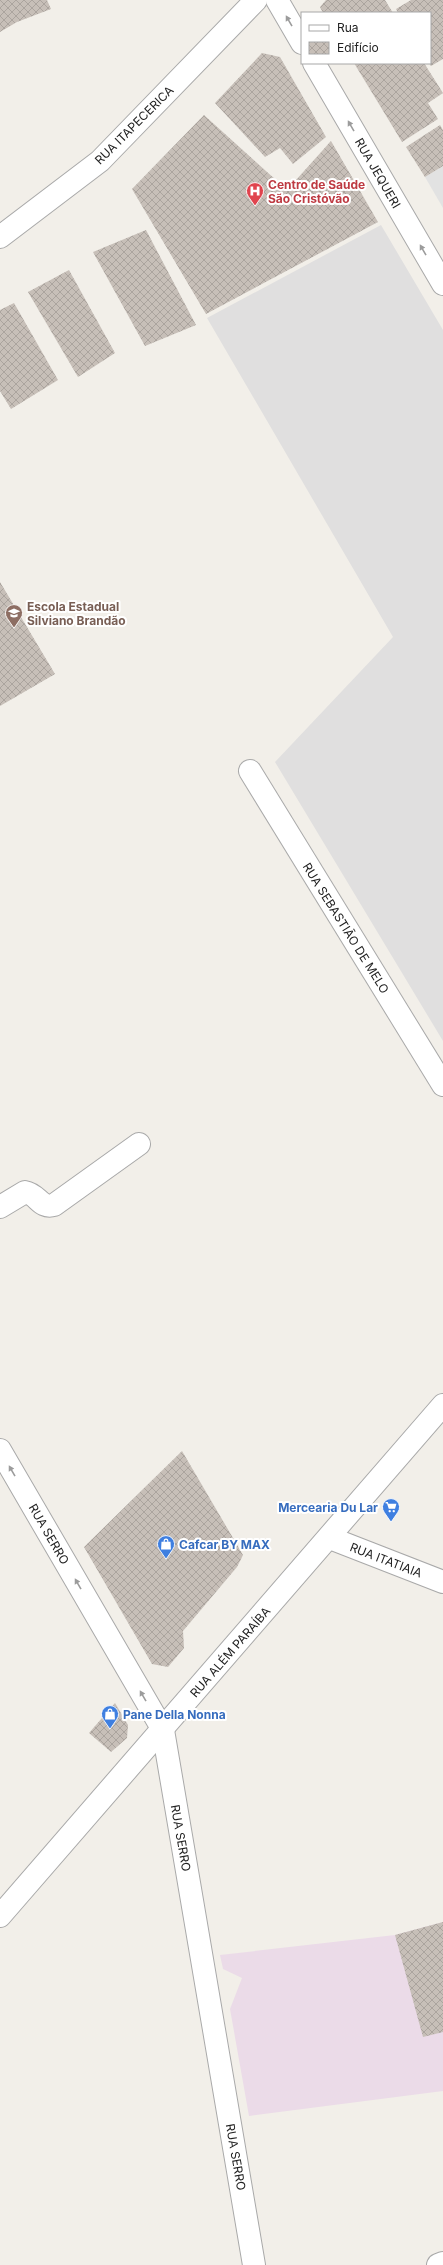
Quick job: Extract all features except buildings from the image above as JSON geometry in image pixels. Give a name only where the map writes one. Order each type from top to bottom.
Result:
[{"type":"street","name":"RUA ITAPECERICA","points":[[0,237],[100,161],[256,0]]},
{"type":"street","points":[[277,0],[301,41]]},
{"type":"street","name":"RUA JEQUERI","points":[[315,64],[443,284]]},
{"type":"street","name":"RUA SEBASTIÃO DE MELO","points":[[250,771],[443,1085]]},
{"type":"street","points":[[0,1207],[26,1192],[34,1194],[42,1204],[48,1206],[54,1205],[139,1144]]},
{"type":"street","name":"RUA ALÉM PARAÍBA","points":[[0,1916],[330,1538],[443,1405]]},
{"type":"street","name":"RUA SERRO","points":[[0,1450],[163,1730],[254,2265]]},
{"type":"street","name":"RUA ITATIAIA","points":[[330,1538],[443,1582]]},
{"type":"street","points":[[438,2265],[443,2263]]},
{"type":"shaded area","points":[[443,166],[443,208],[425,177]]},
{"type":"shaded area","points":[[381,225],[443,330],[443,1041],[275,762],[393,637],[207,318]]},
{"type":"shaded area","points":[[443,1922],[443,2091],[249,2116],[230,2009],[242,1978],[223,1969],[220,1955],[395,1935]]},
{"type":"place","name":"Centro de Saúde São Cristóvão","points":[[255,206]]},
{"type":"place","name":"Escola Estadual Silviano Brandão","points":[[14,628]]},
{"type":"place","name":"Mercearia Du Lar","points":[[391,1522]]},
{"type":"place","name":"Cafcar BY MAX","points":[[166,1559]]},
{"type":"place","name":"Pane Della Nonna","points":[[110,1729]]}]
